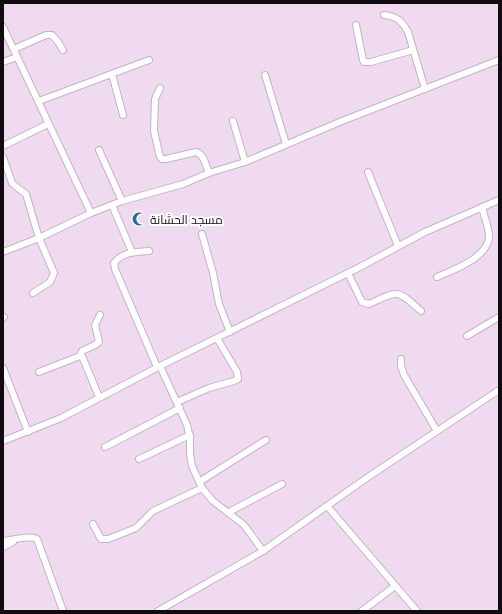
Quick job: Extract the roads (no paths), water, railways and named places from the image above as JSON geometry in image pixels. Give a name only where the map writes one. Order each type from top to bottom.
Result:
[{"type":"street","points":[[384,15],[396,18],[404,24],[408,32],[425,89]]},
{"type":"street","points":[[356,25],[364,62],[370,62],[413,50]]},
{"type":"street","points":[[3,27],[91,213]]},
{"type":"street","points":[[14,49],[46,35],[52,35],[63,50]]},
{"type":"street","points":[[3,62],[17,56]]},
{"type":"street","points":[[39,101],[149,60]]},
{"type":"street","points":[[3,252],[39,238],[91,213],[122,201],[183,184],[209,173],[245,162],[286,144],[499,60]]},
{"type":"street","points":[[112,74],[122,115]]},
{"type":"street","points":[[265,76],[286,144]]},
{"type":"street","points":[[160,88],[155,99],[154,131],[160,157],[162,159],[166,159],[196,152],[202,156],[209,173]]},
{"type":"street","points":[[233,121],[245,162]]},
{"type":"street","points":[[3,146],[48,124]]},
{"type":"street","points":[[99,150],[122,201]]},
{"type":"street","points":[[3,157],[12,183],[26,194],[39,238],[54,275],[50,282],[33,293]]},
{"type":"street","points":[[368,172],[398,246]]},
{"type":"street","points":[[3,441],[61,418],[99,397],[348,273],[425,232],[499,200]]},
{"type":"street","points":[[112,205],[132,252]]},
{"type":"street","points":[[437,277],[470,261],[484,249],[489,235],[482,207]]},
{"type":"street","points":[[202,234],[213,272],[218,304],[230,332]]},
{"type":"street","points":[[149,251],[132,252],[117,259],[114,263],[116,269],[159,367],[187,425],[190,435],[190,454],[192,466],[201,485],[213,501],[244,525],[263,551]]},
{"type":"street","points":[[348,273],[362,302],[365,304],[369,304],[394,293],[399,294],[421,311]]},
{"type":"street","points":[[39,372],[80,356],[82,351],[99,342],[96,325],[100,315]]},
{"type":"street","points":[[468,336],[499,317]]},
{"type":"street","points":[[177,402],[209,388],[234,381],[238,378],[237,372],[217,338]]},
{"type":"street","points":[[80,356],[82,356],[99,397]]},
{"type":"street","points":[[401,359],[400,366],[404,375],[437,431]]},
{"type":"street","points":[[3,368],[28,432]]},
{"type":"street","points":[[158,611],[263,551],[499,390]]},
{"type":"street","points":[[105,447],[180,408]]},
{"type":"street","points":[[139,459],[190,435]]},
{"type":"street","points":[[93,524],[101,539],[108,539],[121,535],[136,528],[153,511],[201,485],[266,440]]},
{"type":"street","points":[[229,512],[282,484]]},
{"type":"street","points":[[327,506],[417,611]]},
{"type":"street","points":[[3,541],[30,537],[37,539],[63,611]]},
{"type":"street","points":[[3,547],[16,540]]},
{"type":"street","points":[[362,611],[395,586]]},
{"type":"place","name":"مسجد الحشانة","points":[[139,219]]}]
